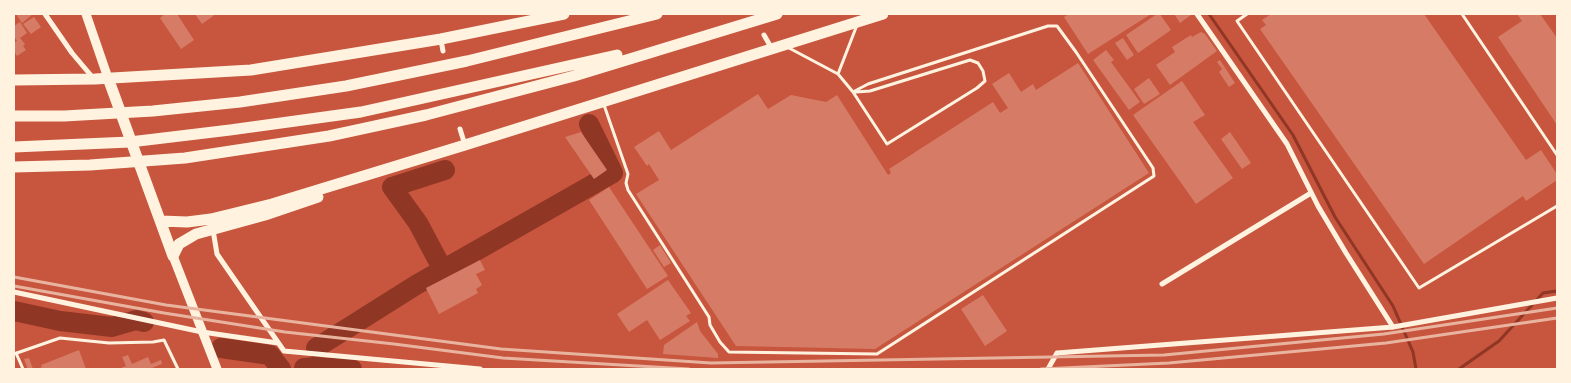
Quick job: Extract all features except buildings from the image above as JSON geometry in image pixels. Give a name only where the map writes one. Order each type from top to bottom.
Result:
[{"type":"highway","points":[[14,80],[95,79],[251,70],[441,39],[564,14]]},
{"type":"highway","points":[[14,116],[153,112],[240,102],[346,86],[468,61],[657,14]]},
{"type":"highway","points":[[14,147],[130,142],[361,112],[595,61],[694,37],[775,14]]},
{"type":"highway","points":[[14,167],[90,165],[185,158],[329,136],[426,114],[574,76],[775,14]]},
{"type":"highway","points":[[161,221],[188,222],[211,219],[272,204],[883,14]]},
{"type":"highway","points":[[108,78],[172,256]]},
{"type":"highway","points":[[172,256],[179,244],[196,234],[265,215],[319,197],[344,182]]},
{"type":"main road","points":[[86,14],[108,78]]},
{"type":"main road","points":[[172,256],[217,369]]},
{"type":"street","points":[[45,14],[72,53],[95,79]]},
{"type":"street","points":[[1197,14],[1287,144],[1311,193],[1346,253],[1393,326]]},
{"type":"street","points":[[764,35],[772,49]]},
{"type":"street","points":[[441,39],[443,51]]},
{"type":"street","points":[[460,129],[465,145]]},
{"type":"street","points":[[1162,284],[1311,193]]},
{"type":"street","points":[[213,230],[217,254],[284,351],[480,369]]},
{"type":"street","points":[[14,292],[202,332],[278,344]]},
{"type":"street","points":[[1048,369],[1057,353],[1393,326],[1557,298]]},
{"type":"lane","points":[[1247,14],[1237,20],[1419,288],[1557,206]]},
{"type":"lane","points":[[1462,14],[1557,155]]},
{"type":"lane","points":[[838,74],[859,22]]},
{"type":"lane","points":[[602,102],[628,174],[626,183],[628,190],[709,317],[710,325],[720,342],[729,352],[877,354],[1154,176],[1153,168],[1057,26],[1048,26],[868,84],[853,92]]},
{"type":"lane","points":[[784,45],[838,74],[853,92],[887,144],[977,88],[984,81],[983,71],[978,63],[970,60],[870,91],[853,92]]},
{"type":"lane","points":[[23,369],[15,353],[60,338],[109,343],[164,340],[178,369]]},
{"type":"waterway","points":[[1209,14],[1293,135],[1335,217],[1393,306],[1413,352],[1416,369]]},
{"type":"waterway","points":[[316,348],[416,285],[613,173],[589,124]]},
{"type":"waterway","points":[[443,270],[418,223],[392,187],[445,170]]},
{"type":"waterway","points":[[1459,369],[1499,341],[1543,293],[1557,291]]},
{"type":"waterway","points":[[14,311],[60,321],[112,327],[136,320],[144,322]]},
{"type":"waterway","points":[[221,348],[270,355],[281,369]]},
{"type":"waterway","points":[[304,368],[352,369]]},
{"type":"railway","points":[[14,277],[166,305],[501,349],[711,363],[1164,355],[1384,334],[1557,308]]},
{"type":"railway","points":[[14,286],[164,313],[285,332],[503,358],[689,369]]},
{"type":"railway","points":[[1041,369],[1169,363],[1386,343],[1557,318]]}]
